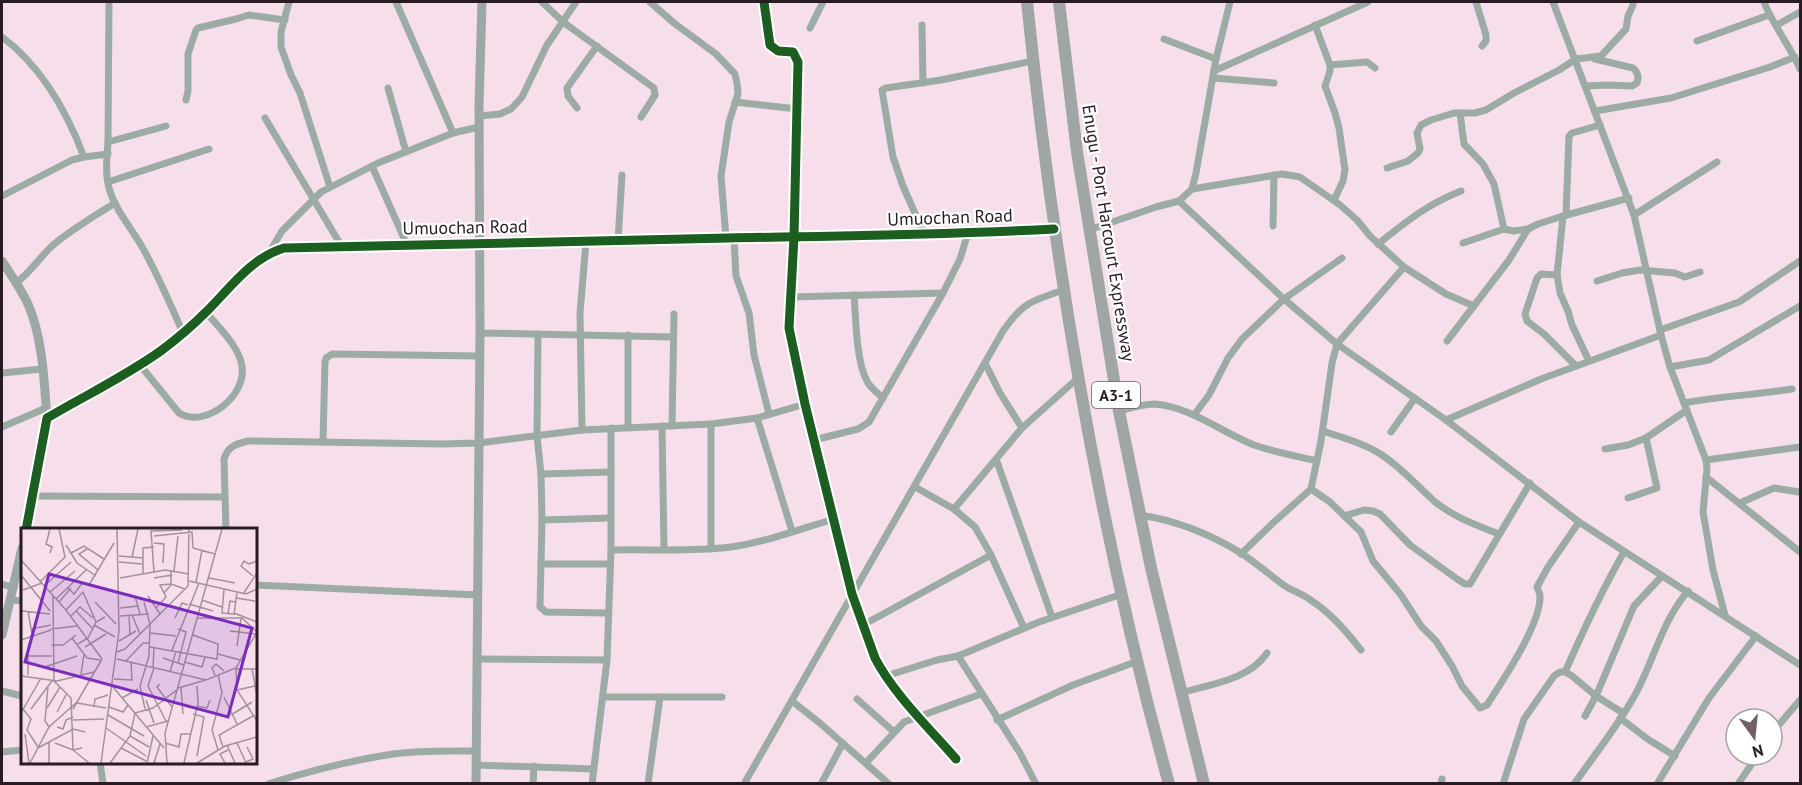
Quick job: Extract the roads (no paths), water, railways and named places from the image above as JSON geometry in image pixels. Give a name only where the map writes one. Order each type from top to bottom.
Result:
[{"type":"highway","name":"A3-1","points":[[1027,2],[1054,229],[1095,470],[1122,594],[1169,783]]},
{"type":"highway","name":"Enugu - Port Harcourt Expressway","points":[[1059,2],[1077,152],[1119,411],[1139,515],[1204,783]]},
{"type":"street","points":[[109,2],[108,182],[115,203],[146,255],[183,333]]},
{"type":"street","points":[[289,2],[281,32],[281,47],[300,93],[330,187]]},
{"type":"street","points":[[396,2],[453,133]]},
{"type":"street","points":[[476,783],[480,356],[479,116],[482,2]]},
{"type":"street","points":[[542,2],[563,22],[654,88],[656,95],[641,117]]},
{"type":"street","points":[[479,116],[500,114],[517,104],[529,85],[547,45],[576,2]]},
{"type":"street","points":[[650,2],[716,54],[735,74],[738,94],[729,122],[721,176],[736,276],[749,313],[754,355],[769,414]]},
{"type":"street","points":[[764,2],[770,45],[778,51],[791,51],[796,55],[798,62],[794,237],[789,328],[805,404],[852,594],[874,658],[918,716],[956,759]]},
{"type":"street","points":[[810,28],[823,2]]},
{"type":"street","points":[[1192,189],[1216,58],[1230,2]]},
{"type":"street","points":[[1214,74],[1368,2]]},
{"type":"street","points":[[1476,2],[1486,35],[1482,46]]},
{"type":"street","points":[[1554,2],[1629,198],[1648,270],[1660,333],[1670,367],[1706,460],[1703,512],[1713,570],[1725,615]]},
{"type":"street","points":[[1764,2],[1800,69]]},
{"type":"street","points":[[1387,168],[1408,161],[1418,153],[1420,149],[1418,133],[1421,125],[1431,120],[1460,113],[1486,110],[1576,59],[1600,56],[1623,34],[1633,5]]},
{"type":"street","points":[[1776,25],[1800,12]]},
{"type":"street","points":[[186,99],[188,54],[198,28],[249,15],[285,20]]},
{"type":"street","points":[[1697,41],[1769,15]]},
{"type":"street","points":[[922,25],[923,82]]},
{"type":"street","points":[[1315,25],[1330,65],[1325,86],[1339,128],[1345,170],[1343,182],[1334,200]]},
{"type":"street","points":[[2,37],[40,75],[71,126],[84,157]]},
{"type":"street","points":[[1164,39],[1216,58]]},
{"type":"street","points":[[576,108],[568,96],[567,88],[597,46]]},
{"type":"street","points":[[1595,111],[1671,98],[1795,57]]},
{"type":"street","points":[[1586,86],[1632,86],[1637,83],[1638,78],[1633,68],[1590,58]]},
{"type":"street","points":[[924,234],[893,157],[882,90],[1033,61]]},
{"type":"street","points":[[1330,65],[1367,63],[1375,68]]},
{"type":"street","points":[[1214,74],[1274,83]]},
{"type":"street","points":[[388,88],[406,152]]},
{"type":"street","points":[[735,102],[797,109]]},
{"type":"street","points":[[1460,113],[1464,144],[1483,164],[1494,184],[1504,229]]},
{"type":"street","points":[[265,118],[342,247]]},
{"type":"street","points":[[1589,361],[1572,326],[1560,293],[1557,275],[1564,215],[1569,136],[1600,125]]},
{"type":"street","points":[[108,142],[166,126]]},
{"type":"street","points":[[269,253],[282,231],[313,198],[330,187],[372,166],[453,133],[479,127]]},
{"type":"street","points":[[108,182],[209,149]]},
{"type":"street","points":[[2,196],[72,160],[108,154]]},
{"type":"street","points":[[1634,215],[1717,162]]},
{"type":"street","points":[[372,166],[406,245]]},
{"type":"street","points":[[1089,230],[1179,201],[1192,189],[1291,174],[1300,177],[1334,200],[1404,267],[1446,294],[1474,306]]},
{"type":"street","points":[[618,241],[622,175]]},
{"type":"street","points":[[1274,175],[1274,226]]},
{"type":"street","points":[[1378,244],[1420,210],[1461,191]]},
{"type":"street","points":[[1463,243],[1504,229],[1514,231],[1528,229],[1564,215],[1629,198]]},
{"type":"street","points":[[1179,201],[1284,299],[1337,344],[1446,420],[1579,522],[1800,664]]},
{"type":"street","points":[[16,284],[52,246],[85,220],[115,203]]},
{"type":"street","name":"Umuochan Road","points":[[47,413],[140,365],[183,333],[256,262],[269,253],[284,248],[968,234],[1054,229]]},
{"type":"street","points":[[1447,341],[1528,229]]},
{"type":"street","points":[[1514,231],[1520,243]]},
{"type":"street","points":[[814,440],[864,426],[869,422],[943,293],[960,259],[968,234]]},
{"type":"street","points":[[582,430],[580,334],[586,242]]},
{"type":"street","points":[[1194,415],[1242,339],[1284,299],[1342,258]]},
{"type":"street","points":[[2,261],[4,272],[16,284],[31,313],[40,348],[47,413],[26,528]]},
{"type":"street","points":[[1446,420],[1541,379],[1739,302],[1800,261]]},
{"type":"street","points":[[1241,554],[1311,489],[1337,344],[1404,267]]},
{"type":"street","points":[[1597,281],[1634,270],[1675,273],[1685,277],[1700,272]]},
{"type":"street","points":[[1557,275],[1542,274],[1537,278],[1525,318],[1576,366]]},
{"type":"street","points":[[744,783],[1003,331],[1023,306],[1065,290]]},
{"type":"street","points":[[791,297],[943,293]]},
{"type":"street","points":[[854,295],[863,373],[868,383],[883,399]]},
{"type":"street","points":[[1670,367],[1709,360],[1800,306]]},
{"type":"street","points":[[140,365],[179,413],[195,418],[204,417],[216,411],[229,400],[237,389],[242,375],[242,366],[234,348],[206,312]]},
{"type":"street","points":[[672,426],[674,314]]},
{"type":"street","points":[[480,333],[674,337]]},
{"type":"street","points":[[538,334],[537,436],[542,520],[539,601],[546,612],[608,613]]},
{"type":"street","points":[[628,335],[628,427]]},
{"type":"street","points":[[323,442],[325,362],[328,356],[332,354],[480,356]]},
{"type":"street","points":[[985,363],[999,393],[1022,428]]},
{"type":"street","points":[[2,372],[42,369]]},
{"type":"street","points":[[954,509],[1022,428],[1079,377]]},
{"type":"street","points":[[1605,448],[1628,445],[1646,438],[1686,406],[1711,398],[1747,396],[1792,389]]},
{"type":"street","points":[[1392,432],[1415,398]]},
{"type":"street","points":[[226,528],[224,459],[226,451],[230,447],[248,441],[479,443],[582,430],[711,424],[757,418],[805,404]]},
{"type":"street","points":[[1119,411],[1140,405],[1155,404],[1194,415],[1257,446],[1317,461]]},
{"type":"street","points":[[2,427],[47,413]]},
{"type":"street","points":[[757,418],[792,531]]},
{"type":"street","points":[[711,424],[711,549]]},
{"type":"street","points":[[662,426],[664,549]]},
{"type":"street","points":[[592,783],[607,660],[611,549],[611,428]]},
{"type":"street","points":[[1323,431],[1363,444],[1382,454],[1435,501],[1457,517],[1499,534]]},
{"type":"street","points":[[1628,498],[1657,488],[1646,438]]},
{"type":"street","points":[[1706,460],[1800,447]]},
{"type":"street","points":[[996,459],[1052,617]]},
{"type":"street","points":[[541,474],[611,472]]},
{"type":"street","points":[[1706,477],[1799,548]]},
{"type":"street","points":[[1344,516],[1364,510],[1380,514],[1410,545],[1465,584],[1470,584],[1530,483]]},
{"type":"street","points":[[915,487],[954,509],[975,526],[991,555],[1024,628]]},
{"type":"street","points":[[1740,503],[1774,488],[1798,492]]},
{"type":"street","points":[[1311,489],[1330,502],[1361,532],[1373,561],[1401,595],[1421,626],[1436,641],[1462,686],[1480,708],[1487,705],[1519,654],[1539,606],[1540,596],[1537,587],[1579,522]]},
{"type":"street","points":[[33,496],[224,497]]},
{"type":"street","points":[[1139,515],[1158,518],[1198,531],[1241,554],[1310,599],[1343,628],[1361,650]]},
{"type":"street","points":[[542,520],[610,518]]},
{"type":"street","points":[[611,549],[711,549],[749,544],[834,519]]},
{"type":"street","points":[[1565,672],[1602,590],[1624,552]]},
{"type":"street","points":[[2,635],[21,555]]},
{"type":"street","points":[[863,625],[991,555]]},
{"type":"street","points":[[541,564],[610,564]]},
{"type":"street","points":[[1585,716],[1596,696],[1634,606],[1662,576]]},
{"type":"street","points":[[2,584],[14,588]]},
{"type":"street","points":[[256,585],[478,594]]},
{"type":"street","points":[[1574,783],[1641,685],[1660,637],[1677,605],[1688,591]]},
{"type":"street","points":[[886,676],[958,656],[1052,617],[1122,594]]},
{"type":"street","points":[[11,600],[21,600]]},
{"type":"street","points":[[1657,783],[1709,698],[1755,636]]},
{"type":"street","points":[[1181,693],[1241,675],[1260,663],[1267,653]]},
{"type":"street","points":[[958,656],[1020,753],[1036,783]]},
{"type":"street","points":[[477,659],[607,660]]},
{"type":"street","points":[[997,720],[1073,685],[1138,661]]},
{"type":"street","points":[[1503,783],[1524,718],[1550,680],[1560,672],[1572,676],[1622,715],[1649,740],[1675,756]]},
{"type":"street","points":[[2,691],[21,696]]},
{"type":"street","points":[[866,763],[904,722],[981,694]]},
{"type":"street","points":[[604,697],[722,698]]},
{"type":"street","points":[[648,783],[660,697]]},
{"type":"street","points":[[857,699],[894,732]]},
{"type":"street","points":[[1784,719],[1800,700]]},
{"type":"street","points":[[792,701],[889,783]]},
{"type":"street","points":[[821,783],[843,743]]},
{"type":"street","points":[[2,752],[21,750]]},
{"type":"street","points":[[268,783],[394,754],[476,751]]},
{"type":"street","points":[[100,764],[103,783]]},
{"type":"street","points":[[476,765],[594,769]]},
{"type":"street","points":[[533,783],[534,766]]},
{"type":"street","points":[[1737,783],[1749,767]]}]
